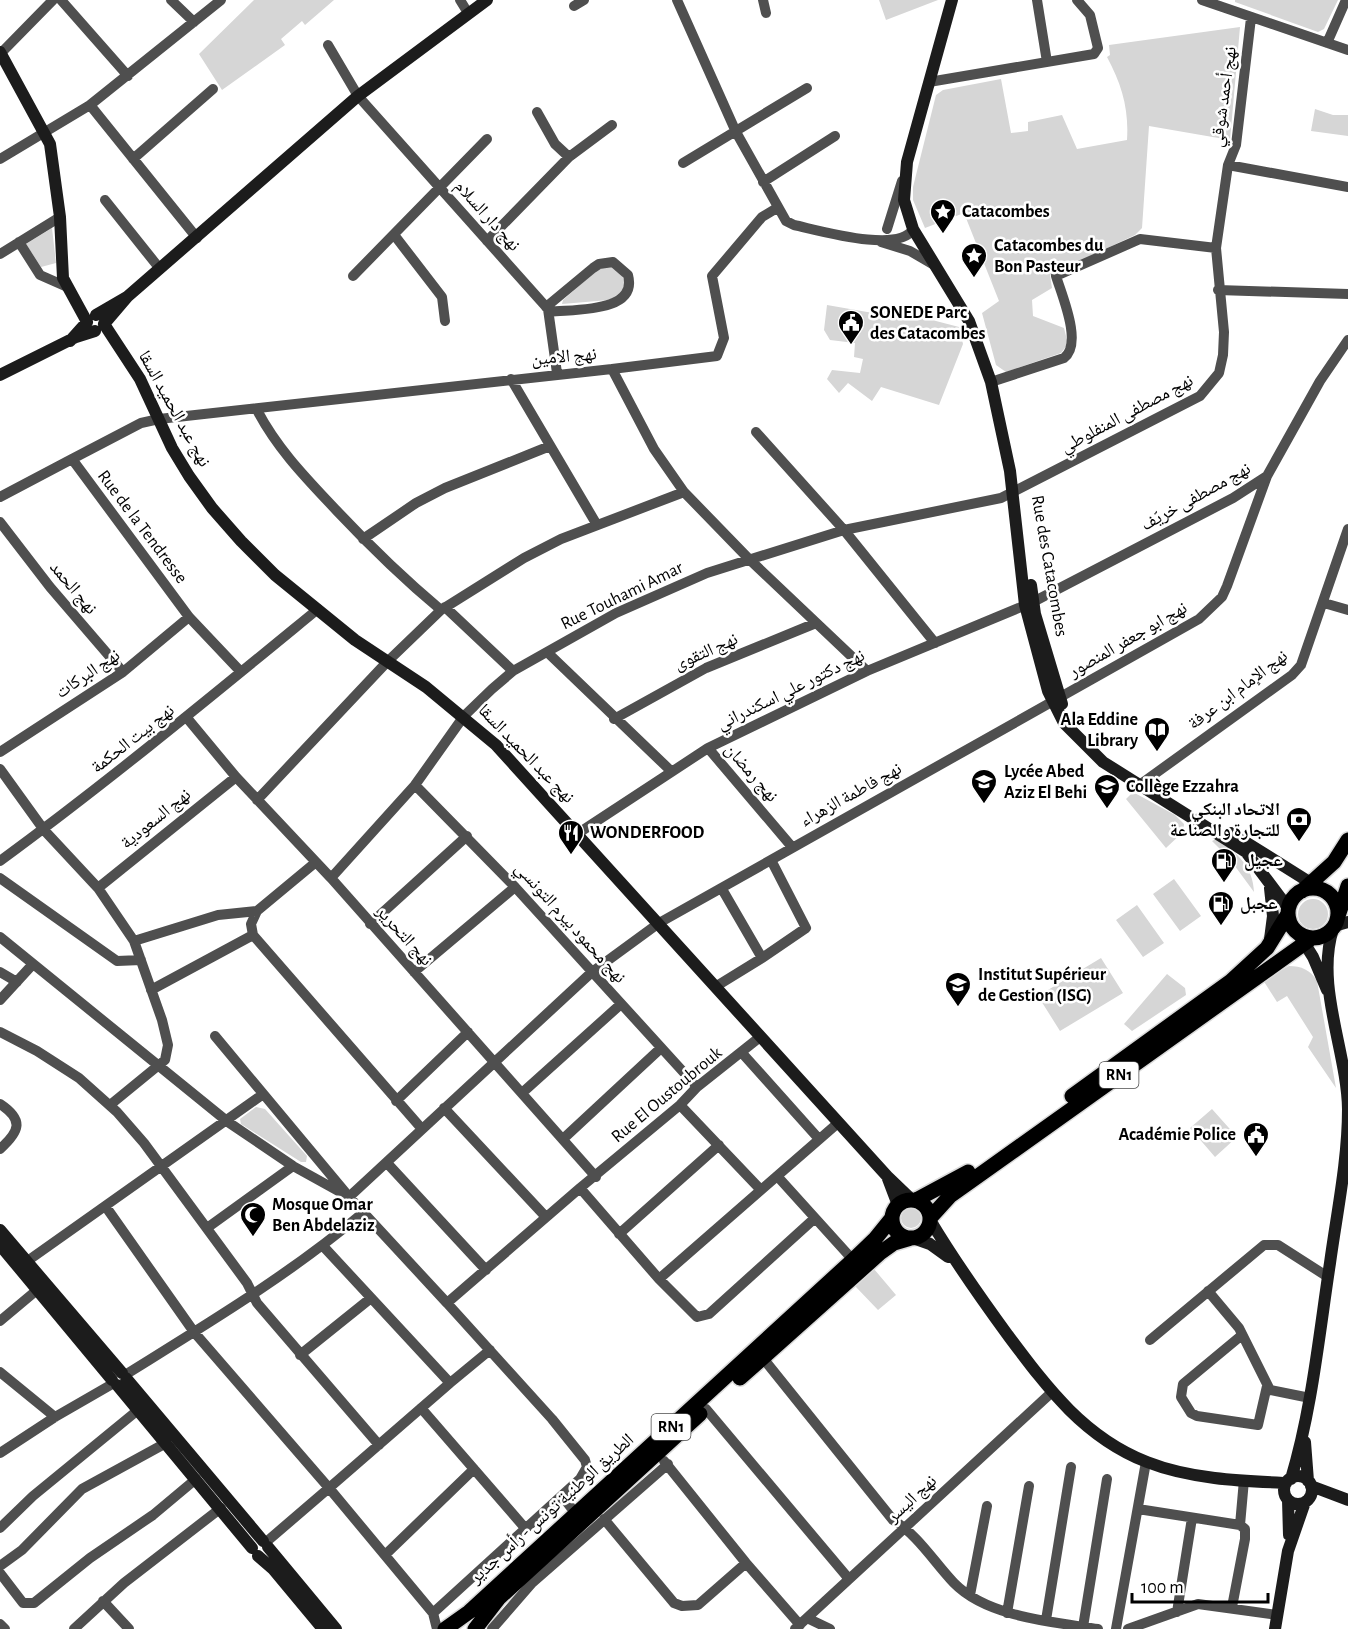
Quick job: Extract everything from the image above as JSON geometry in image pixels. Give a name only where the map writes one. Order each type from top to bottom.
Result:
[{"type":"main road","points":[[0,375],[70,340],[96,323],[197,238],[259,180],[358,96],[487,0]]},
{"type":"main road","name":"Rue des Catacombes","points":[[952,0],[904,175],[904,200],[912,227],[969,321],[991,382],[1014,492],[1029,603],[1056,700],[1070,719],[1109,757],[1141,783],[1246,852],[1289,911]]},
{"type":"main road","name":"نهج عبد الحميد السقا","points":[[2,59],[46,134],[52,154],[65,286],[76,303],[115,343],[140,379],[172,448],[212,508],[275,574],[387,662],[464,716],[496,745],[887,1176],[904,1206]]},
{"type":"main road","name":"Rue des Catacombes","points":[[1141,783],[1328,892]]},
{"type":"main road","name":"RN1","points":[[1289,911],[1328,892],[1334,862],[1348,840]]},
{"type":"main road","points":[[1267,948],[1274,916],[1269,884]]},
{"type":"main road","points":[[1288,1551],[1288,1489],[1305,1432],[1346,1146],[1348,1112],[1344,1066],[1331,1000],[1327,956],[1338,923],[1328,892]]},
{"type":"main road","points":[[1289,911],[1293,927],[1305,938],[1331,1000]]},
{"type":"main road","name":"الطريق الوطنية تونس - رأس جدير","points":[[475,1629],[499,1598],[527,1579],[593,1518],[880,1234],[904,1206],[970,1170],[1231,981],[1267,948],[1289,911]]},
{"type":"main road","name":"RN1","points":[[912,1238],[925,1232],[930,1219],[950,1196],[1305,938],[1324,936],[1338,923]]},
{"type":"main road","points":[[957,1266],[938,1249],[899,1234],[904,1206],[926,1207],[930,1219],[957,1266],[1052,1393],[1091,1431],[1115,1447],[1146,1462],[1170,1470],[1288,1489]]},
{"type":"main road","points":[[0,1230],[119,1379],[261,1547],[336,1629]]},
{"type":"main road","name":"الطريق الوطنية تونس - رأس جدير","points":[[445,1629],[593,1518],[663,1459],[706,1409],[880,1252],[894,1243],[912,1238]]},
{"type":"main road","points":[[0,1245],[37,1290],[119,1379],[138,1410],[221,1508],[261,1547],[273,1569],[323,1629]]},
{"type":"main road","points":[[1275,1629],[1288,1551],[1308,1492],[1305,1432]]},
{"type":"main road","points":[[1288,1489],[1300,1477],[1308,1492],[1348,1501]]},
{"type":"main road","points":[[1288,1489],[1296,1504],[1308,1492]]},
{"type":"street","points":[[2,59],[53,0]]},
{"type":"street","points":[[61,0],[128,76]]},
{"type":"street","points":[[171,0],[194,22]]},
{"type":"street","points":[[0,159],[46,134],[90,105],[221,0]]},
{"type":"street","points":[[460,0],[468,14]]},
{"type":"street","points":[[574,6],[584,0]]},
{"type":"street","points":[[677,0],[736,132],[786,221],[794,225],[875,241],[910,251],[934,265]]},
{"type":"street","points":[[763,0],[766,13]]},
{"type":"street","points":[[1037,0],[1047,62]]},
{"type":"street","points":[[929,82],[1092,55],[1097,50],[1090,15],[1077,0]]},
{"type":"street","points":[[1202,0],[1348,50]]},
{"type":"street","points":[[1327,43],[1346,0]]},
{"type":"street","name":"نهج أحمد شوقي","points":[[1251,18],[1236,145],[1228,165],[1348,187]]},
{"type":"street","name":"نهج دار السلام","points":[[328,45],[358,96],[548,309]]},
{"type":"street","points":[[683,163],[807,88]]},
{"type":"street","points":[[133,159],[213,89]]},
{"type":"street","points":[[90,105],[197,238]]},
{"type":"street","points":[[537,112],[555,144],[569,157]]},
{"type":"street","points":[[487,241],[569,157],[612,125]]},
{"type":"street","points":[[763,182],[835,136]]},
{"type":"street","points":[[353,276],[395,236],[487,139]]},
{"type":"street","name":"نهج مصطفى المنفلوطي","points":[[1014,492],[1178,409],[1200,396],[1211,386],[1219,373],[1223,355],[1224,332],[1218,290],[1216,248],[1228,165]]},
{"type":"street","points":[[887,229],[904,175]]},
{"type":"street","points":[[105,200],[160,269]]},
{"type":"street","points":[[612,369],[717,356],[724,338],[712,276],[762,217],[777,208]]},
{"type":"street","points":[[0,254],[60,217]]},
{"type":"street","points":[[898,222],[912,227],[908,235],[875,241],[898,222]]},
{"type":"street","points":[[395,236],[442,297],[445,321]]},
{"type":"street","points":[[991,382],[1064,358],[1071,351],[1068,313],[1056,276],[1140,238],[1216,248]]},
{"type":"street","points":[[19,242],[40,275],[65,286]]},
{"type":"street","points":[[613,262],[628,274],[629,288],[626,295],[616,303],[548,309],[599,264],[613,262]]},
{"type":"street","points":[[1218,290],[1348,294]]},
{"type":"street","points":[[548,309],[558,373]]},
{"type":"street","name":"نهج مصطفى خريّف","points":[[1029,603],[1233,498],[1267,476],[1320,381],[1348,340]]},
{"type":"street","name":"نهج الامين","points":[[72,459],[141,423],[159,419],[257,410],[511,378],[612,369],[654,449],[684,492],[749,559],[867,671]]},
{"type":"street","points":[[511,378],[597,525]]},
{"type":"street","points":[[257,410],[270,435],[289,461],[363,539],[513,671]]},
{"type":"street","points":[[756,432],[844,530],[935,643]]},
{"type":"street","points":[[363,539],[416,503],[445,488],[550,446]]},
{"type":"street","points":[[0,497],[72,459]]},
{"type":"street","name":"Rue de la Tendresse","points":[[72,459],[189,618],[241,672]]},
{"type":"street","name":"نهج ابو جعفر المنصور","points":[[1056,700],[1199,620],[1215,605],[1227,586],[1267,476]]},
{"type":"street","points":[[257,800],[387,662],[443,609],[524,558],[597,525],[684,492]]},
{"type":"street","name":"Rue Touhami Amar","points":[[331,878],[415,785],[464,716],[513,671],[616,613],[707,573],[844,530],[1000,498],[1014,492]]},
{"type":"street","name":"نهج الحمد","points":[[0,522],[50,587],[123,672]]},
{"type":"street","name":"نهج الإمام ابن عرفة","points":[[1141,783],[1292,675],[1308,651],[1348,529]]},
{"type":"street","name":"نهج دكتور علي اسكندراني","points":[[578,834],[708,748],[867,671],[1029,603]]},
{"type":"street","points":[[1324,603],[1348,610]]},
{"type":"street","name":"نهج بيت الحكمة","points":[[0,861],[44,830],[187,718],[318,609]]},
{"type":"street","name":"نهج البركات","points":[[0,752],[123,672],[189,618]]},
{"type":"street","name":"نهج التقوى","points":[[614,719],[706,668],[816,623]]},
{"type":"street","points":[[547,652],[614,719],[671,771]]},
{"type":"street","name":"نهج فاطمة الزهراء","points":[[350,1197],[592,972],[659,923],[1056,700]]},
{"type":"street","name":"نهج التحرير","points":[[187,718],[236,777],[331,878],[596,1177]]},
{"type":"street","name":"نهج رمضان","points":[[708,748],[792,847]]},
{"type":"street","points":[[0,769],[44,830],[98,888],[134,941],[151,990],[168,1045],[168,1053],[159,1067],[110,1105]]},
{"type":"street","name":"نهج السعودية","points":[[98,888],[236,777]]},
{"type":"street","name":"نهج محمود بيرم التونسي","points":[[415,785],[515,887],[697,1087]]},
{"type":"street","points":[[370,924],[466,836]]},
{"type":"street","points":[[716,987],[806,928],[771,860]]},
{"type":"street","points":[[316,862],[257,911],[251,924],[252,935],[422,1129]]},
{"type":"street","points":[[0,878],[117,961],[141,960]]},
{"type":"street","points":[[414,972],[515,887]]},
{"type":"street","points":[[722,889],[762,958]]},
{"type":"street","points":[[134,941],[218,915],[257,911]]},
{"type":"street","points":[[151,990],[252,935]]},
{"type":"street","points":[[0,937],[228,1122],[292,1166],[350,1197]]},
{"type":"street","points":[[0,1000],[33,964]]},
{"type":"street","points":[[0,972],[17,982]]},
{"type":"street","points":[[522,1094],[621,1004]]},
{"type":"street","points":[[0,1032],[37,1051],[79,1078],[110,1105],[144,1143],[253,1295],[300,1356],[379,1445]]},
{"type":"street","points":[[396,1101],[468,1032]]},
{"type":"street","points":[[215,1036],[262,1095],[350,1197],[552,1419],[585,1461],[586,1472],[562,1496],[433,1612]]},
{"type":"street","name":"Rue El Oustoubrouk","points":[[447,1304],[545,1216],[596,1177],[680,1105],[697,1087],[760,1037]]},
{"type":"street","points":[[563,1139],[661,1048]]},
{"type":"street","points":[[742,1053],[819,1139]]},
{"type":"street","points":[[26,1262],[228,1122],[262,1095]]},
{"type":"street","points":[[0,1104],[12,1112],[17,1124],[14,1137],[0,1149]]},
{"type":"street","points":[[680,1105],[760,1189]]},
{"type":"street","points":[[444,1108],[545,1216]]},
{"type":"street","points":[[659,1279],[838,1123]]},
{"type":"street","points":[[619,1234],[719,1145]]},
{"type":"street","points":[[387,1163],[486,1270]]},
{"type":"street","points":[[207,1228],[292,1166]]},
{"type":"street","points":[[778,1177],[853,1260]]},
{"type":"street","points":[[580,1188],[693,1316],[704,1317],[815,1218]]},
{"type":"street","points":[[106,1207],[194,1332],[433,1612],[437,1629]]},
{"type":"street","points":[[0,1453],[55,1416],[119,1379],[253,1295],[323,1246],[364,1212]]},
{"type":"street","points":[[1150,1340],[1257,1248],[1271,1244],[1278,1245],[1328,1277]]},
{"type":"street","points":[[323,1246],[450,1383]]},
{"type":"street","points":[[0,1320],[37,1290]]},
{"type":"street","points":[[1208,1291],[1242,1335],[1267,1386],[1274,1392],[1310,1398]]},
{"type":"street","points":[[300,1356],[370,1298]]},
{"type":"street","points":[[1242,1335],[1183,1384],[1181,1397],[1191,1413],[1197,1416],[1258,1425],[1267,1386]]},
{"type":"street","points":[[261,1547],[490,1350]]},
{"type":"street","points":[[762,1357],[893,1520],[905,1527],[956,1585],[970,1595],[1007,1612],[1047,1623],[1098,1629]]},
{"type":"street","points":[[0,1372],[55,1416]]},
{"type":"street","name":"نهج اليسر","points":[[801,1624],[1052,1393]]},
{"type":"street","points":[[420,1408],[525,1528]]},
{"type":"street","points":[[706,1409],[849,1579]]},
{"type":"street","points":[[0,1528],[33,1496],[138,1410]]},
{"type":"street","points":[[0,1566],[22,1550],[82,1489],[166,1443]]},
{"type":"street","points":[[663,1459],[746,1563],[801,1624],[830,1629]]},
{"type":"street","points":[[1116,1629],[1146,1462]]},
{"type":"street","points":[[1047,1623],[1071,1467]]},
{"type":"street","points":[[385,1555],[474,1469]]},
{"type":"street","points":[[0,1573],[23,1603],[34,1604],[90,1558],[153,1515],[196,1479]]},
{"type":"street","points":[[1083,1627],[1107,1479]]},
{"type":"street","points":[[1240,1525],[1248,1481]]},
{"type":"street","points":[[1007,1612],[1029,1486]]},
{"type":"street","points":[[562,1496],[593,1518],[674,1603],[682,1606],[698,1605],[746,1563]]},
{"type":"street","points":[[970,1595],[987,1506]]},
{"type":"street","points":[[74,1629],[103,1601],[221,1508]]},
{"type":"street","points":[[1138,1509],[1240,1525],[1245,1529],[1232,1607]]},
{"type":"street","points":[[1177,1612],[1192,1518]]},
{"type":"street","points":[[492,1629],[527,1579]]},
{"type":"street","points":[[103,1601],[129,1629]]},
{"type":"street","points":[[1128,1629],[1145,1626],[1198,1604],[1277,1615]]},
{"type":"street","points":[[0,1624],[5,1629]]},
{"type":"shaded area","points":[[254,0],[334,0],[305,25],[302,21],[281,39],[285,45],[222,90],[199,54]]},
{"type":"shaded area","points":[[879,0],[938,0],[886,20]]},
{"type":"shaded area","points":[[1235,0],[1338,0],[1324,29],[1318,32],[1235,2]]},
{"type":"shaded area","points":[[1240,27],[1230,140],[1149,126],[1142,228],[1135,235],[1050,275],[1052,288],[1032,300],[1033,316],[1064,328],[1068,344],[1061,353],[1006,372],[996,365],[982,313],[999,301],[964,213],[925,228],[913,200],[913,187],[936,95],[943,90],[1001,79],[1011,133],[1028,131],[1028,122],[1062,115],[1077,149],[1127,140],[1126,107],[1117,77],[1107,57],[1110,55],[1109,45]]},
{"type":"shaded area","points":[[1315,109],[1333,115],[1348,115],[1348,136],[1311,131]]},
{"type":"shaded area","points":[[52,228],[56,263],[41,267],[26,244]]},
{"type":"shaded area","points":[[607,266],[617,268],[625,281],[623,291],[609,300],[562,304],[563,300],[597,270]]},
{"type":"shaded area","points":[[827,305],[873,313],[890,309],[959,327],[963,344],[939,405],[881,387],[872,401],[848,383],[839,393],[827,379],[832,370],[860,373],[863,359],[854,357],[855,343],[830,340],[824,330]]},
{"type":"shaded area","points":[[1133,792],[1175,815],[1184,824],[1183,832],[1166,848],[1126,799]]},
{"type":"shaded area","points":[[1218,838],[1243,861],[1251,875],[1254,892],[1229,858],[1212,841]]},
{"type":"shaded area","points":[[1174,879],[1201,916],[1180,931],[1153,894]]},
{"type":"shaded area","points":[[1313,899],[1324,903],[1328,914],[1324,925],[1313,929],[1302,925],[1298,914],[1302,903]]},
{"type":"shaded area","points":[[1137,905],[1164,943],[1143,957],[1116,920]]},
{"type":"shaded area","points":[[1101,958],[1123,993],[1060,1031],[1038,996]]},
{"type":"shaded area","points":[[1289,966],[1305,969],[1317,981],[1336,1088],[1308,1047],[1313,1037],[1287,996],[1277,1002],[1263,980]]},
{"type":"shaded area","points":[[1167,974],[1185,988],[1186,995],[1132,1031],[1124,1024]]},
{"type":"shaded area","points":[[256,1107],[265,1109],[307,1156],[306,1162],[301,1162],[241,1124],[240,1119]]},
{"type":"shaded area","points":[[1212,1109],[1237,1137],[1215,1157],[1190,1128]]},
{"type":"shaded area","points":[[911,1208],[918,1211],[921,1218],[918,1225],[911,1228],[904,1225],[901,1218],[904,1211]]},
{"type":"shaded area","points":[[874,1269],[896,1295],[878,1310],[855,1286]]},
{"type":"place","name":"Catacombes","points":[[943,235]]},
{"type":"place","name":"Catacombes du Bon Pasteur","points":[[974,279]]},
{"type":"place","name":"SONEDE Parc des Catacombes","points":[[851,346]]},
{"type":"place","name":"Ala Eddine Library","points":[[1157,753]]},
{"type":"place","name":"Lycée Abed Aziz El Behi","points":[[984,805]]},
{"type":"place","name":"Collège Ezzahra","points":[[1107,810]]},
{"type":"place","name":"الاتحاد البنكي للتجارة والصناعة","points":[[1299,843]]},
{"type":"place","name":"WONDERFOOD","points":[[571,856]]},
{"type":"place","name":"عجيل","points":[[1224,884]]},
{"type":"place","name":"عجبل","points":[[1221,927]]},
{"type":"place","name":"Institut Supérieur de Gestion (ISG)","points":[[958,1008]]},
{"type":"place","name":"Académie Police","points":[[1256,1158]]},
{"type":"place","name":"Mosque Omar Ben Abdelaziz","points":[[253,1238]]}]
